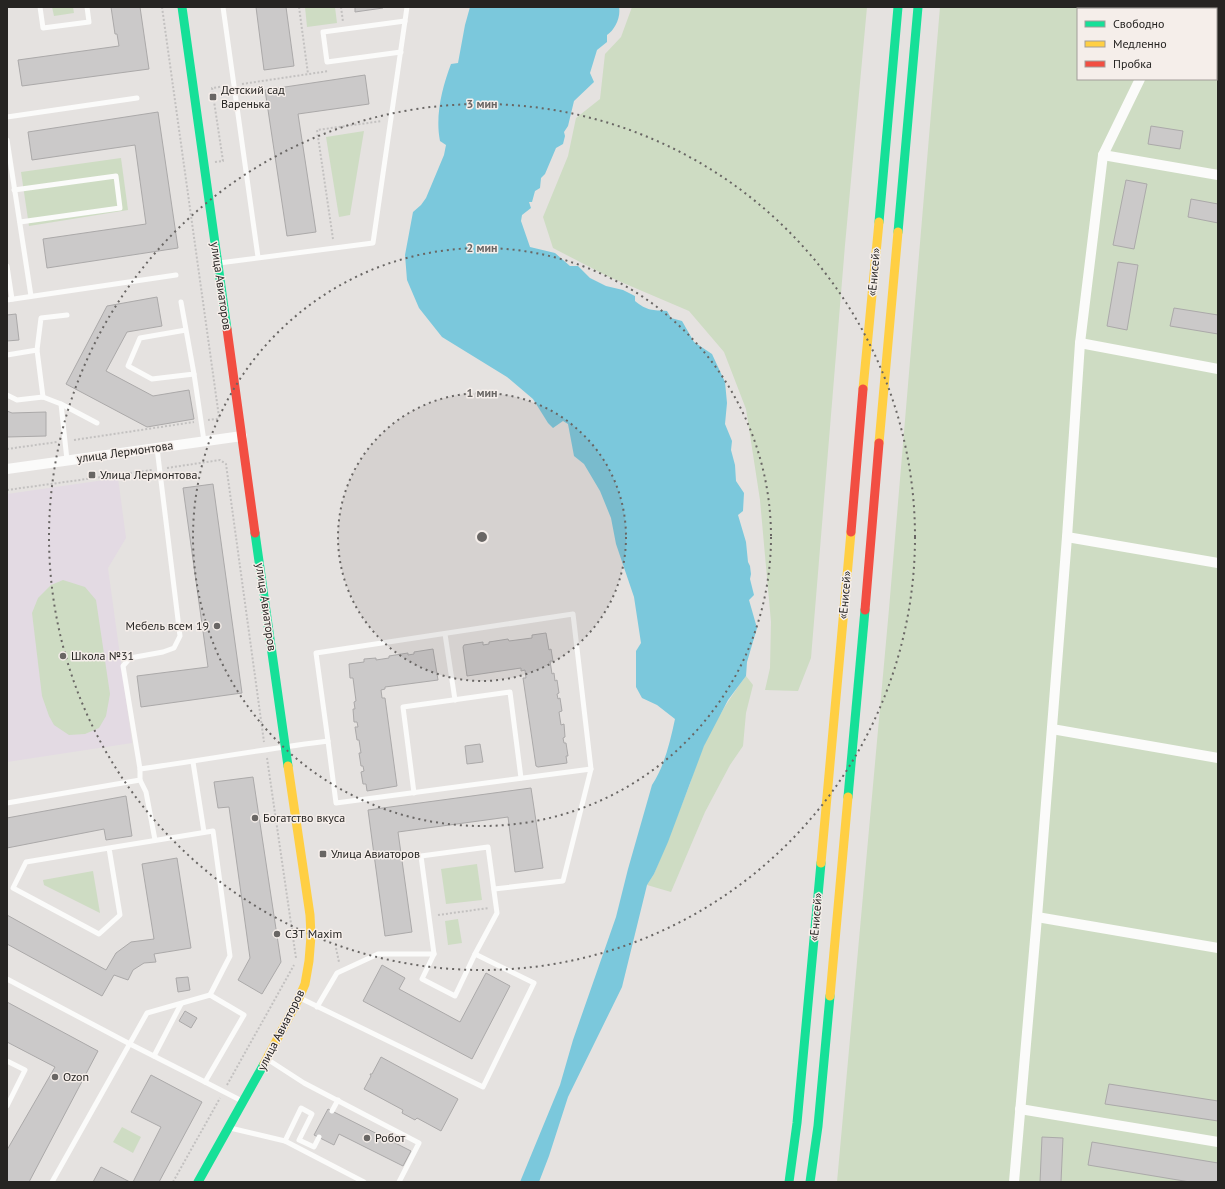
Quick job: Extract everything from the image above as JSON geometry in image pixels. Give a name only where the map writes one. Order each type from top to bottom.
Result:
[{"type":"main road","name":"улица Авиаторов","points":[[182,7],[306,888],[311,936],[305,984],[299,998],[267,1059],[242,1101],[198,1182]]},
{"type":"main road","name":"«Енисей»","points":[[789,1182],[798,1116],[898,7]]},
{"type":"main road","name":"«Енисей»","points":[[810,1182],[818,1126],[918,7]]},
{"type":"street","points":[[1014,1182],[1038,917],[1080,343],[1103,155],[1140,80]]},
{"type":"street","points":[[1103,155],[1218,175]]},
{"type":"street","points":[[1080,343],[1218,369]]},
{"type":"street","name":"улица Лермонтова","points":[[7,469],[242,436]]},
{"type":"street","points":[[1067,537],[1218,563]]},
{"type":"street","points":[[1052,728],[1218,758]]},
{"type":"street","points":[[1038,917],[1218,948]]},
{"type":"street","points":[[1020,1109],[1218,1142]]},
{"type":"lane","points":[[40,7],[42,28],[89,22],[87,7]]},
{"type":"lane","points":[[223,7],[258,257]]},
{"type":"lane","points":[[218,263],[373,243],[407,7]]},
{"type":"lane","points":[[400,52],[327,62],[323,32],[405,21]]},
{"type":"lane","points":[[7,117],[137,98]]},
{"type":"lane","points":[[7,140],[31,296]]},
{"type":"lane","points":[[14,190],[116,176],[120,208],[20,222]]},
{"type":"lane","points":[[7,266],[10,299],[176,276]]},
{"type":"lane","points":[[181,302],[202,421],[204,441]]},
{"type":"lane","points":[[43,397],[37,350],[40,318],[67,314]]},
{"type":"lane","points":[[186,330],[140,338],[128,366],[152,379],[194,374]]},
{"type":"lane","points":[[7,355],[37,350]]},
{"type":"lane","points":[[7,395],[17,400],[43,397],[61,404],[97,424]]},
{"type":"lane","points":[[61,404],[67,460]]},
{"type":"lane","points":[[155,840],[146,792],[140,780],[140,769],[123,666],[130,658],[163,652],[174,648],[180,636],[157,448]]},
{"type":"lane","points":[[494,889],[563,881],[591,769],[573,614],[316,653],[336,803],[591,769]]},
{"type":"lane","points":[[445,634],[455,700]]},
{"type":"lane","points":[[414,793],[403,706],[510,692],[522,778]]},
{"type":"lane","points":[[140,769],[193,762],[285,746],[328,741]]},
{"type":"lane","points":[[193,762],[204,832]]},
{"type":"lane","points":[[7,803],[140,780]]},
{"type":"lane","points":[[52,1182],[147,1013],[210,995],[230,956],[213,831],[155,840],[26,862],[13,888],[100,934],[120,915],[109,848]]},
{"type":"lane","points":[[488,847],[494,889],[497,913],[455,996],[422,979],[434,954],[421,856],[488,847]]},
{"type":"lane","points":[[317,1007],[337,973],[340,971],[378,954],[434,954]]},
{"type":"lane","points":[[299,998],[482,1087],[534,983],[475,954]]},
{"type":"lane","points":[[7,979],[242,1101]]},
{"type":"lane","points":[[206,1082],[244,1015],[210,995]]},
{"type":"lane","points":[[154,1056],[181,1004]]},
{"type":"lane","points":[[267,1059],[304,1083],[419,1143],[399,1182]]},
{"type":"lane","points":[[7,1061],[25,1070],[7,1106]]},
{"type":"lane","points":[[332,1111],[338,1100]]},
{"type":"lane","points":[[285,1141],[301,1108],[312,1114],[299,1140],[314,1147],[319,1137]]},
{"type":"lane","points":[[228,1127],[285,1141],[364,1182]]},
{"type":"path","points":[[7,449],[217,419],[219,416],[162,7]]},
{"type":"path","points":[[299,7],[308,74]]},
{"type":"path","points":[[341,7],[344,29]]},
{"type":"path","points":[[214,163],[222,162],[212,88],[331,71]]},
{"type":"path","points":[[334,248],[317,130],[391,119]]},
{"type":"path","points":[[7,490],[220,460],[226,464],[296,962],[173,1182]]},
{"type":"path","points":[[429,917],[496,907]]},
{"type":"path","points":[[336,948],[340,971]]},
{"type":"shaded area","name":"Школа №31","points":[[118,478],[126,538],[108,568],[132,743],[7,762],[7,494]]},
{"type":"green space","points":[[52,7],[73,7],[74,13],[54,16]]},
{"type":"green space","points":[[305,7],[335,7],[337,23],[307,27]]},
{"type":"green space","points":[[632,7],[867,7],[845,245],[811,658],[798,691],[765,690],[770,668],[771,622],[760,500],[746,409],[724,352],[689,311],[607,276],[553,248],[543,217],[568,156],[576,118],[600,99],[605,54],[621,37]]},
{"type":"green space","points":[[940,7],[1218,7],[1218,1182],[837,1182],[889,609]]},
{"type":"green space","points":[[364,131],[350,215],[339,217],[326,137]]},
{"type":"green space","points":[[121,158],[128,210],[29,226],[21,172]]},
{"type":"green space","points":[[63,580],[85,587],[96,600],[110,694],[106,716],[99,728],[85,734],[69,735],[54,725],[42,696],[32,613],[38,598],[51,585]]},
{"type":"green space","points":[[746,676],[753,685],[746,713],[743,746],[730,765],[705,812],[671,892],[647,885],[654,874],[706,741],[729,701]]},
{"type":"green space","points":[[477,864],[482,900],[446,904],[441,869]]},
{"type":"green space","points":[[93,871],[100,913],[44,885],[43,880]]},
{"type":"green space","points":[[458,919],[462,943],[448,945],[445,921]]},
{"type":"green space","points":[[122,1127],[141,1137],[133,1153],[113,1142]]},
{"type":"water","points":[[470,7],[619,7],[617,23],[613,30],[607,35],[607,42],[597,50],[590,73],[594,82],[574,101],[568,126],[564,132],[565,136],[563,144],[556,148],[545,174],[541,178],[540,188],[535,191],[532,202],[529,202],[531,208],[522,215],[521,221],[530,247],[555,253],[570,266],[578,266],[590,278],[606,286],[623,290],[635,296],[635,301],[643,307],[667,311],[671,318],[682,321],[694,342],[712,354],[725,382],[727,403],[725,424],[732,441],[731,450],[735,465],[736,481],[744,493],[743,511],[738,515],[746,542],[751,574],[750,579],[754,595],[749,600],[757,628],[747,662],[746,676],[728,700],[704,746],[668,842],[654,874],[647,885],[622,987],[568,1097],[539,1182],[520,1182],[560,1085],[573,1040],[616,917],[652,785],[664,761],[675,719],[657,705],[642,698],[636,687],[636,651],[641,643],[634,597],[616,544],[611,518],[600,491],[584,464],[574,456],[568,424],[563,421],[553,428],[548,423],[533,399],[507,377],[442,337],[419,308],[407,280],[405,255],[413,212],[426,198],[444,155],[446,145],[440,141],[438,122],[440,102],[451,64],[458,63]]},
{"type":"building","points":[[111,7],[140,7],[149,69],[22,86],[18,60],[119,46],[117,34],[115,34]]},
{"type":"building","points":[[256,7],[286,7],[294,66],[264,70]]},
{"type":"building","points":[[355,7],[383,7],[383,8],[355,12]]},
{"type":"building","points":[[365,75],[369,104],[298,114],[316,232],[287,236],[265,90]]},
{"type":"building","points":[[158,112],[178,248],[47,268],[43,239],[146,224],[135,145],[32,160],[28,132]]},
{"type":"building","points":[[1151,126],[1183,131],[1180,149],[1148,144]]},
{"type":"building","points":[[1126,180],[1147,184],[1134,249],[1113,245]]},
{"type":"building","points":[[1191,199],[1218,204],[1218,223],[1188,217]]},
{"type":"building","points":[[1118,262],[1138,265],[1127,330],[1107,326]]},
{"type":"building","points":[[157,297],[162,326],[127,332],[106,371],[153,396],[189,390],[194,419],[147,427],[66,384],[107,306]]},
{"type":"building","points":[[1174,308],[1218,315],[1218,334],[1170,326]]},
{"type":"building","points":[[16,314],[19,340],[7,341],[7,315]]},
{"type":"building","points":[[7,411],[12,413],[46,412],[46,436],[7,437]]},
{"type":"building","points":[[213,484],[242,693],[141,707],[137,676],[208,667],[183,488]]},
{"type":"building","points":[[546,633],[549,650],[551,649],[553,661],[550,661],[552,674],[554,673],[555,681],[557,680],[559,693],[557,694],[558,699],[560,698],[562,711],[559,712],[561,725],[564,724],[565,737],[563,738],[564,743],[566,743],[568,756],[566,756],[567,763],[538,767],[536,766],[523,678],[526,678],[525,670],[521,671],[521,668],[467,676],[463,647],[464,645],[483,642],[483,645],[489,644],[489,642],[508,639],[509,641],[532,638],[532,635]]},
{"type":"building","points":[[433,649],[438,680],[385,687],[385,689],[381,690],[382,698],[385,698],[397,786],[367,791],[366,784],[363,784],[361,772],[364,771],[363,766],[361,766],[359,740],[357,740],[355,727],[358,727],[357,722],[354,722],[353,709],[355,709],[354,702],[356,701],[353,678],[350,678],[349,664],[364,662],[364,659],[376,658],[376,660],[389,658],[389,656],[408,653],[408,655],[414,654],[414,652]]},
{"type":"building","points":[[480,744],[483,762],[467,764],[465,746]]},
{"type":"building","points":[[253,777],[281,962],[262,994],[238,980],[250,958],[229,807],[218,808],[214,782]]},
{"type":"building","points":[[531,788],[543,868],[515,872],[508,817],[398,832],[412,932],[385,936],[368,810]]},
{"type":"building","points":[[126,796],[132,836],[106,840],[104,829],[7,848],[7,818]]},
{"type":"building","points":[[177,858],[191,948],[154,954],[156,962],[144,963],[133,970],[128,980],[114,975],[102,996],[7,944],[7,915],[106,970],[116,953],[131,942],[154,939],[142,864]]},
{"type":"building","points":[[382,965],[405,978],[399,989],[460,1022],[486,973],[510,986],[472,1059],[363,1001]]},
{"type":"building","points":[[188,977],[190,990],[178,992],[176,978]]},
{"type":"building","points":[[7,1002],[98,1051],[29,1182],[7,1182],[7,1150],[55,1067],[7,1042]]},
{"type":"building","points":[[185,1011],[197,1018],[191,1028],[179,1021]]},
{"type":"building","points":[[381,1057],[458,1099],[441,1131],[417,1118],[415,1120],[402,1113],[403,1110],[364,1089],[371,1076],[370,1074],[372,1074]]},
{"type":"building","points":[[151,1075],[202,1102],[159,1182],[133,1182],[161,1127],[131,1112]]},
{"type":"building","points":[[1109,1084],[1218,1101],[1218,1121],[1105,1104]]},
{"type":"building","name":"Робот","points":[[328,1109],[411,1151],[403,1166],[339,1134],[334,1145],[314,1135]]},
{"type":"building","points":[[1042,1137],[1063,1138],[1061,1182],[1040,1182]]},
{"type":"building","points":[[1092,1142],[1218,1163],[1218,1182],[1190,1182],[1088,1165]]},
{"type":"building","points":[[101,1167],[130,1182],[93,1182]]},
{"type":"traffic: fast","points":[[182,7],[227,329]]},
{"type":"traffic: fast","points":[[879,222],[898,7]]},
{"type":"traffic: fast","points":[[898,232],[918,7]]},
{"type":"traffic: fast","points":[[255,533],[288,766]]},
{"type":"traffic: fast","points":[[848,797],[865,610]]},
{"type":"traffic: fast","points":[[789,1182],[797,1123],[821,863]]},
{"type":"traffic: fast","points":[[810,1182],[818,1126],[830,996]]},
{"type":"traffic: fast","points":[[198,1182],[264,1064]]},
{"type":"traffic: slow","points":[[863,389],[879,222]]},
{"type":"traffic: slow","points":[[879,443],[898,232]]},
{"type":"traffic: slow","points":[[821,863],[851,532]]},
{"type":"traffic: slow","points":[[264,1064],[299,998],[305,984],[309,961],[311,936],[310,915],[288,766]]},
{"type":"traffic: slow","points":[[830,996],[848,797]]},
{"type":"traffic: jam","points":[[227,329],[255,533]]},
{"type":"traffic: jam","points":[[851,532],[863,389]]},
{"type":"traffic: jam","points":[[865,610],[879,443]]},
{"type":"place","name":"Детский сад Варенька","points":[[213,97]]},
{"type":"place","name":"Улица Лермонтова","points":[[92,475]]},
{"type":"place","name":"Мебель всем 19","points":[[217,626]]},
{"type":"place","name":"Школа №31","points":[[63,656]]},
{"type":"place","name":"Богатство вкуса","points":[[255,818]]},
{"type":"place","name":"Улица Авиаторов","points":[[323,854]]},
{"type":"place","name":"СЗТ Maxim","points":[[277,934]]},
{"type":"place","name":"Ozon","points":[[55,1077]]},
{"type":"place","name":"Робот","points":[[367,1138]]}]
